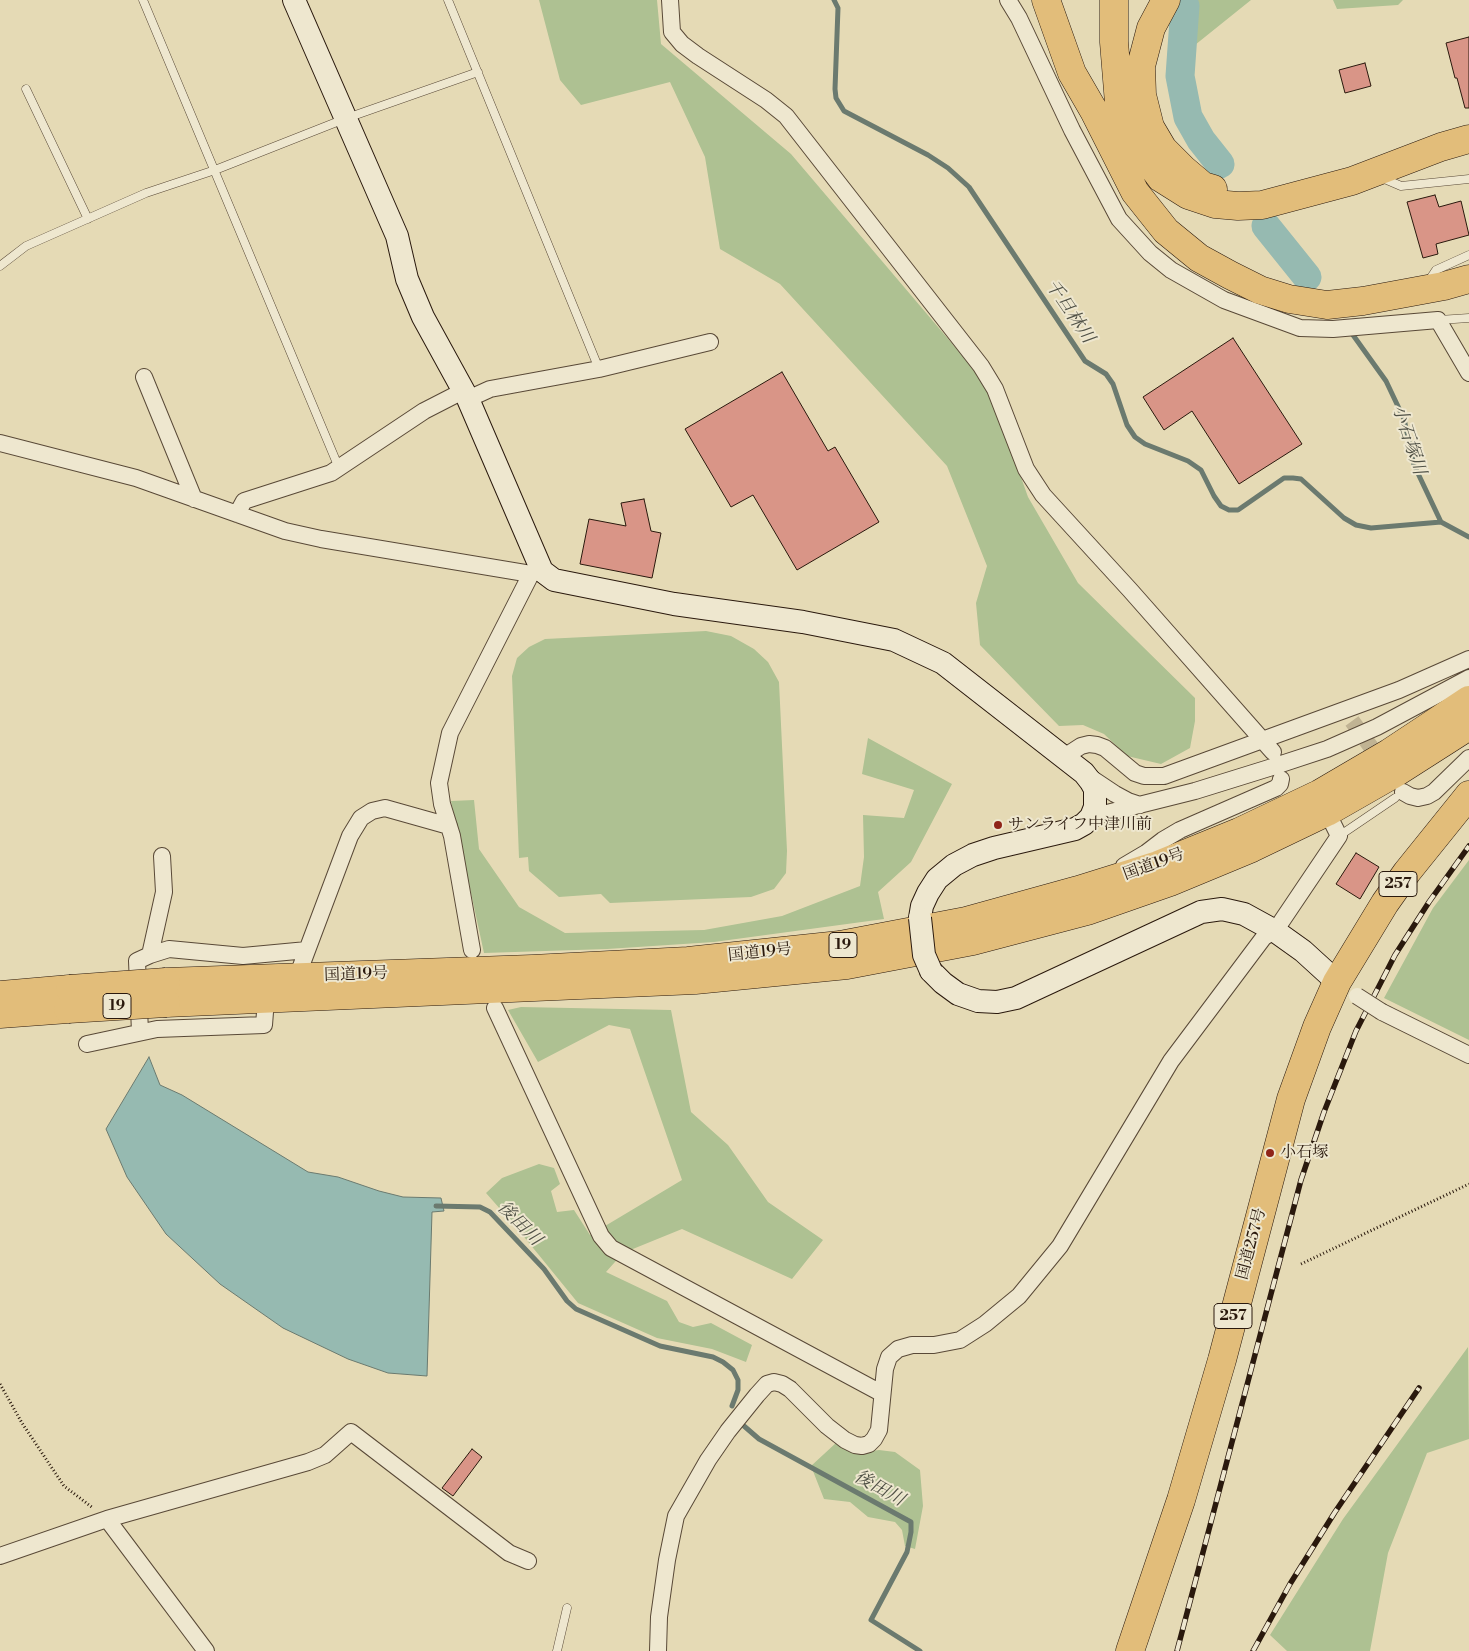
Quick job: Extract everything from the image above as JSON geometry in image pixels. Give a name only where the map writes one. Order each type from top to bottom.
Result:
[{"type":"highway","points":[[1046,0],[1072,73],[1094,111],[1135,192],[1166,231],[1199,258],[1230,276],[1260,290],[1289,299],[1327,305],[1363,301],[1469,279]]},
{"type":"highway","points":[[1098,0],[1104,99],[1118,160]]},
{"type":"highway","points":[[1114,0],[1114,42],[1118,103],[1133,140],[1161,178],[1188,195],[1215,204],[1238,206],[1262,205],[1371,174],[1441,146],[1469,139]]},
{"type":"highway","points":[[1166,0],[1151,28],[1141,66],[1142,95],[1150,126],[1163,149],[1204,186],[1234,195],[1291,198]]},
{"type":"highway","name":"国道19号","points":[[0,995],[69,999],[166,993],[297,977],[532,969],[688,961],[840,945],[966,921],[1078,890],[1158,865],[1240,832],[1319,794],[1389,753],[1469,700]]},
{"type":"highway","name":"国道19号","points":[[166,993],[266,999],[694,980],[847,965],[973,941],[1087,911],[1170,882],[1252,848],[1333,824],[1397,772],[1469,726]]},
{"type":"highway","name":"257","points":[[1347,989],[1385,903],[1469,794]]},
{"type":"highway","name":"国道257号","points":[[1130,1651],[1181,1500],[1222,1360],[1291,1099],[1317,1027],[1347,989]]},
{"type":"highway","name":"国道19号","points":[[0,1014],[69,999]]},
{"type":"street","points":[[294,0],[397,236],[407,279],[420,310],[466,395],[537,573]]},
{"type":"street","points":[[670,0],[672,32],[682,44],[766,100],[786,116],[981,366],[995,388],[1026,469],[1043,495],[1268,746]]},
{"type":"street","points":[[1008,0],[1019,18],[1072,130],[1119,219],[1150,253],[1171,270],[1224,300],[1300,328],[1334,329],[1438,320],[1469,372]]},
{"type":"street","points":[[237,514],[244,501],[331,473],[424,411],[466,395],[599,369],[710,342]]},
{"type":"street","points":[[144,377],[194,499]]},
{"type":"street","points":[[0,444],[136,478],[285,531],[321,539],[537,573],[554,580],[674,604],[803,622],[894,640],[943,663],[1084,773],[1115,794],[1140,805]]},
{"type":"street","points":[[472,950],[439,783],[450,733],[537,573]]},
{"type":"street","points":[[1064,757],[1081,746],[1097,745],[1105,748],[1135,773],[1153,777],[1164,776],[1268,746],[1348,715],[1469,659]]},
{"type":"street","points":[[1091,817],[1195,791],[1327,749],[1376,727],[1469,678]]},
{"type":"street","points":[[1399,795],[1418,798],[1427,796],[1434,792],[1469,758]]},
{"type":"street","points":[[1084,773],[1095,790],[1095,807],[1091,817],[1084,824],[1076,829],[973,854],[954,864],[937,879],[922,906],[920,918],[924,955],[931,971],[943,984],[958,994],[978,1001],[997,1002],[1016,998],[1201,912],[1222,909],[1244,914],[1275,931],[1303,951],[1347,989],[1382,1012],[1469,1055]]},
{"type":"street","points":[[1078,890],[1131,862],[1180,830],[1276,788],[1280,784],[1281,779]]},
{"type":"street","points":[[297,977],[350,836],[361,818],[372,811],[385,808],[449,826]]},
{"type":"street","points":[[658,1651],[659,1617],[667,1560],[676,1516],[708,1460],[757,1395],[767,1384],[774,1382],[782,1384],[790,1389],[827,1426],[845,1440],[862,1446],[874,1440],[879,1430],[881,1393],[889,1358],[898,1349],[912,1345],[934,1345],[960,1340],[985,1324],[1019,1296],[1060,1246],[1171,1061],[1264,937],[1275,931],[1333,824]]},
{"type":"street","points":[[150,955],[164,892],[162,856]]},
{"type":"street","points":[[140,1032],[138,961],[150,955],[169,949],[243,956],[307,950]]},
{"type":"street","points":[[87,1044],[157,1029],[264,1025],[266,999]]},
{"type":"street","points":[[495,1008],[601,1236],[611,1248],[881,1393]]},
{"type":"street","points":[[0,1556],[107,1518],[308,1462],[325,1455],[351,1432],[509,1553],[528,1561]]},
{"type":"street","points":[[107,1518],[206,1651]]},
{"type":"lane","points":[[143,0],[340,468]]},
{"type":"lane","points":[[448,0],[599,369]]},
{"type":"lane","points":[[0,266],[26,246],[146,194],[215,170],[347,118],[478,72]]},
{"type":"lane","points":[[26,88],[88,219]]},
{"type":"lane","points":[[1371,174],[1402,186],[1469,179]]},
{"type":"lane","points":[[1423,290],[1436,270],[1469,255]]},
{"type":"lane","points":[[1438,320],[1469,318]]},
{"type":"lane","points":[[1333,824],[1399,795]]},
{"type":"lane","points":[[557,1651],[567,1608]]},
{"type":"path","points":[[1301,1264],[1469,1184]]},
{"type":"path","points":[[0,1384],[22,1423],[64,1486],[107,1518]]},
{"type":"green space","points":[[539,0],[657,0],[661,44],[791,154],[989,387],[1028,497],[1078,583],[1195,698],[1195,721],[1190,748],[1161,764],[1127,756],[1104,734],[1083,725],[1059,726],[980,645],[976,603],[987,566],[947,466],[780,284],[720,249],[705,157],[670,82],[581,105],[560,80]]},
{"type":"green space","points":[[1194,0],[1251,0],[1190,49]]},
{"type":"green space","points":[[1333,0],[1403,0],[1398,5],[1337,9]]},
{"type":"green space","points":[[706,631],[731,636],[754,649],[768,662],[779,682],[787,851],[786,873],[774,889],[751,897],[610,903],[601,894],[559,897],[529,871],[528,857],[519,858],[512,676],[517,658],[529,647],[545,639]]},
{"type":"green space","points":[[868,738],[952,784],[911,862],[878,892],[884,919],[714,942],[607,949],[484,953],[451,801],[474,800],[479,849],[519,907],[565,933],[704,930],[782,916],[860,886],[864,857],[863,815],[904,818],[914,790],[862,774]]},
{"type":"green space","points":[[1469,860],[1469,1040],[1384,998],[1433,908]]},
{"type":"green space","points":[[521,1007],[671,1010],[691,1112],[728,1145],[768,1202],[823,1240],[792,1279],[682,1229],[623,1253],[606,1272],[667,1301],[679,1322],[693,1327],[711,1323],[752,1345],[746,1362],[712,1349],[657,1338],[578,1303],[486,1193],[502,1178],[539,1164],[554,1168],[560,1184],[551,1191],[557,1212],[574,1210],[590,1235],[682,1180],[630,1029],[609,1025],[538,1062],[508,1010]]},
{"type":"green space","points":[[1468,1347],[1469,1439],[1427,1453],[1388,1553],[1370,1651],[1287,1651],[1270,1635],[1343,1519]]},
{"type":"green space","points":[[837,1442],[859,1453],[879,1450],[895,1452],[920,1470],[923,1506],[915,1549],[905,1546],[902,1530],[895,1522],[868,1517],[850,1502],[824,1499],[811,1466]]},
{"type":"water","points":[[149,1057],[160,1085],[182,1095],[308,1172],[338,1177],[403,1197],[441,1198],[444,1211],[432,1212],[427,1376],[388,1373],[348,1359],[283,1328],[220,1284],[166,1234],[127,1177],[106,1129]]},
{"type":"building","points":[[1469,37],[1469,108],[1465,108],[1446,43]]},
{"type":"building","points":[[1365,63],[1371,86],[1345,93],[1339,70]]},
{"type":"building","points":[[1435,195],[1439,207],[1461,201],[1469,235],[1436,244],[1438,254],[1423,258],[1407,202]]},
{"type":"building","points":[[1233,338],[1302,444],[1239,484],[1192,411],[1164,430],[1143,397]]},
{"type":"building","points":[[782,372],[828,451],[835,447],[879,522],[797,570],[753,495],[731,507],[685,429]]},
{"type":"building","points":[[644,499],[651,531],[661,533],[652,578],[580,564],[589,519],[626,526],[621,503]]},
{"type":"building","points":[[1356,853],[1379,867],[1360,899],[1336,884]]},
{"type":"building","points":[[472,1449],[482,1457],[453,1496],[442,1488]]},
{"type":"waterway","name":"千旦林川","points":[[834,0],[838,8],[835,89],[836,98],[844,111],[928,155],[948,168],[969,187],[1085,361],[1106,374],[1113,384],[1127,425],[1135,437],[1145,444],[1188,461],[1201,470],[1214,496],[1221,506],[1229,510],[1238,510],[1284,478],[1293,478],[1301,479],[1344,518],[1356,525],[1371,528],[1441,522],[1469,537]]},
{"type":"waterway","name":"小石塚川","points":[[1185,6],[1180,76],[1188,117],[1201,140],[1220,164]]},
{"type":"waterway","name":"小石塚川","points":[[1266,226],[1307,277]]},
{"type":"waterway","name":"小石塚川","points":[[1353,335],[1386,381],[1404,419],[1414,465],[1441,522]]},
{"type":"waterway","name":"後田川","points":[[436,1206],[480,1207],[490,1212],[544,1269],[567,1301],[576,1309],[660,1346],[713,1357],[723,1362],[733,1370],[738,1380],[738,1390],[732,1406]]},
{"type":"waterway","name":"後田川","points":[[744,1426],[759,1439],[911,1522],[907,1552],[871,1620],[920,1651]]},
{"type":"tunnel","points":[[1352,721],[1384,765]]},
{"type":"railway","points":[[1177,1651],[1301,1180],[1324,1112],[1356,1031],[1395,955],[1429,902],[1469,846]]},
{"type":"railway","points":[[1253,1651],[1290,1584],[1335,1512],[1419,1388]]},
{"type":"place","name":"サンライフ中津川前","points":[[998,825]]},
{"type":"place","name":"小石塚","points":[[1270,1153]]}]
